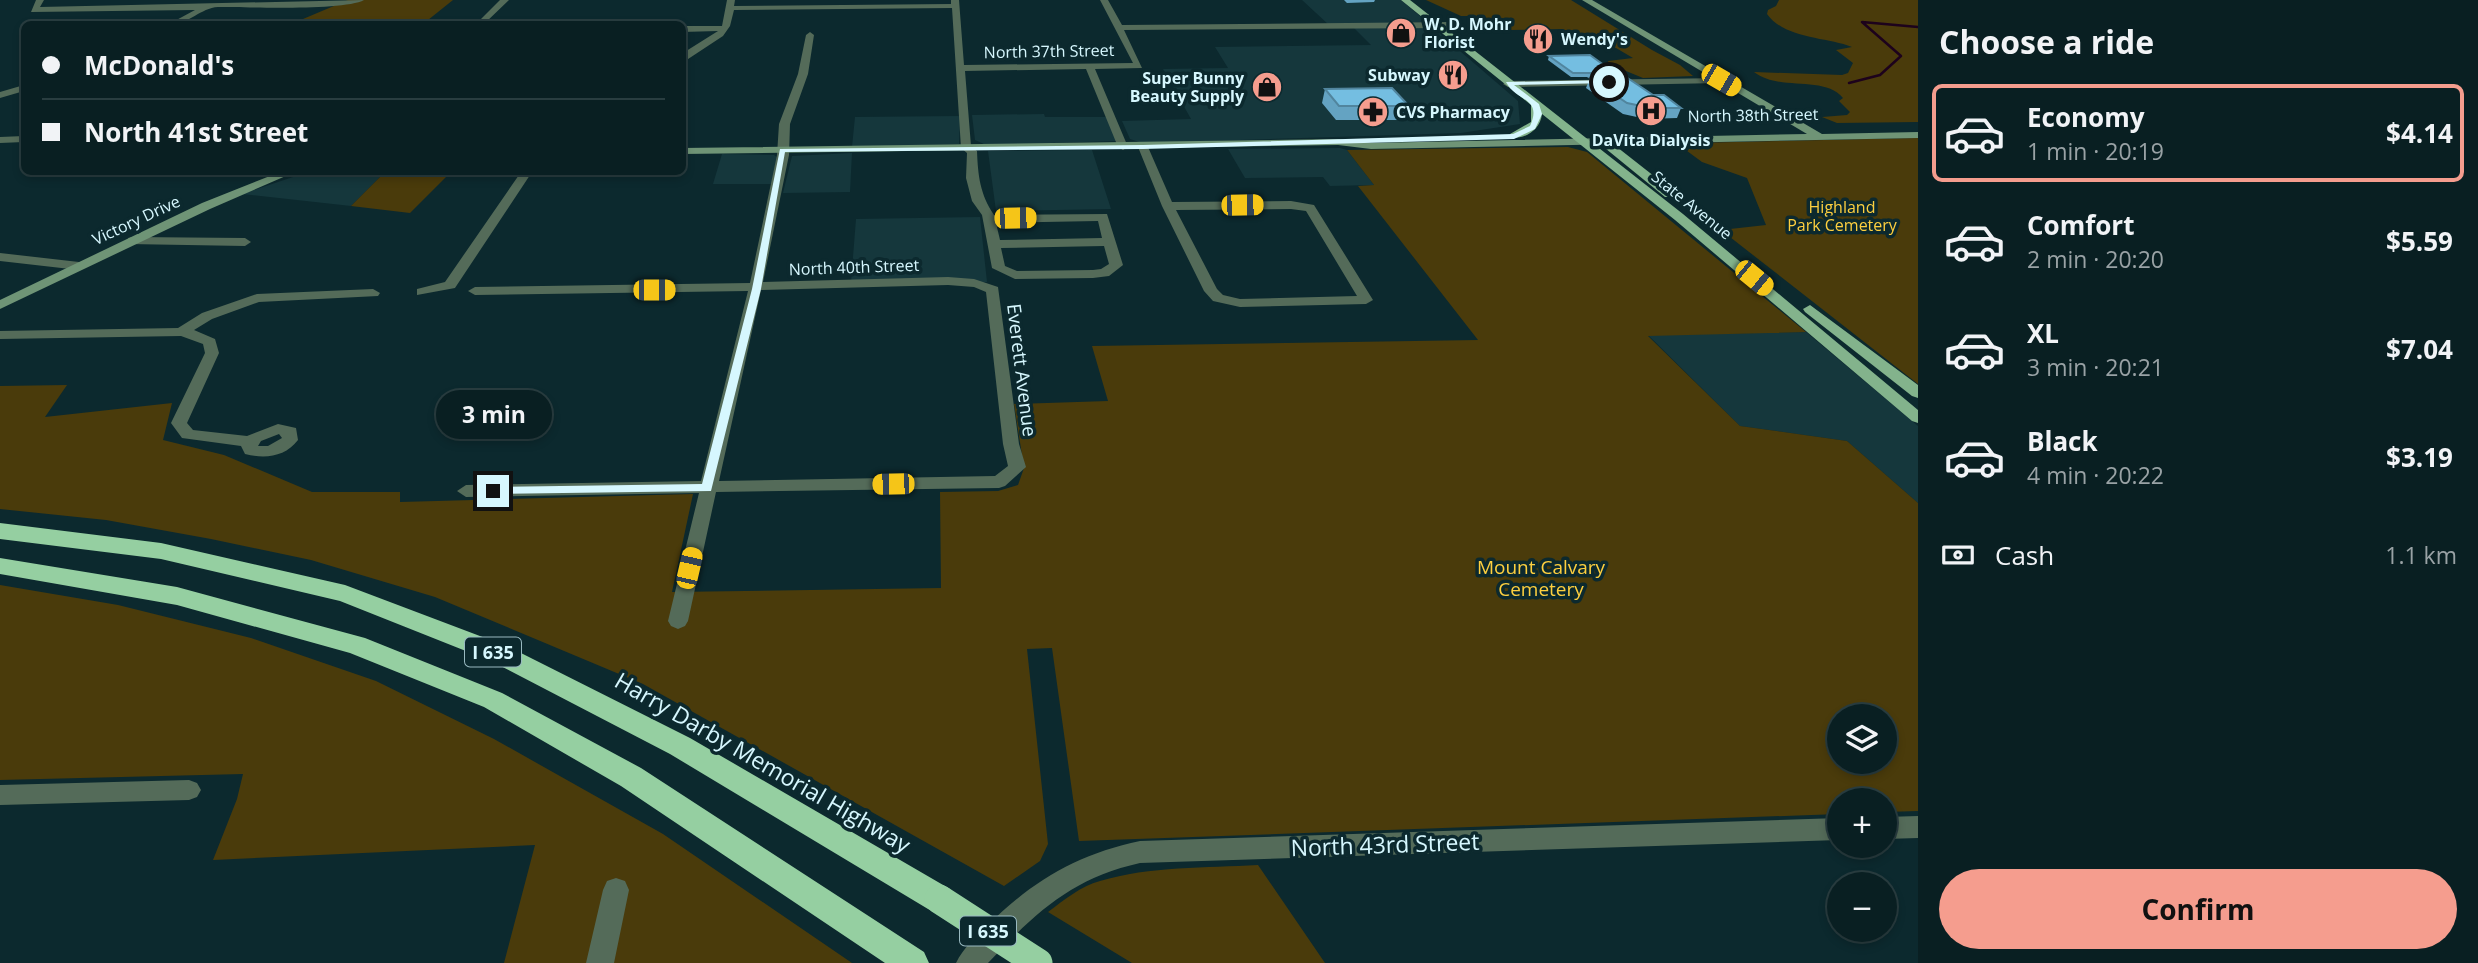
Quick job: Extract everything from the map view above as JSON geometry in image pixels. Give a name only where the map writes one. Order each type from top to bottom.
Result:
[{"type":"highway","name":"Harry Darby Memorial Highway","points":[[0,531],[161,551],[345,594],[487,649],[680,746],[939,899],[1038,963]]},
{"type":"highway","name":"I 635","points":[[0,566],[177,596],[356,645],[493,700],[631,777],[913,963]]},
{"type":"main road","name":"State Avenue","points":[[1405,0],[1508,84],[1589,138],[1918,393]]},
{"type":"main road","name":"State Avenue","points":[[1417,0],[1527,83],[1918,418]]},
{"type":"main road","points":[[1586,0],[1820,137]]},
{"type":"main road","points":[[1514,136],[1536,124],[1539,119],[1536,105]]},
{"type":"main road","name":"North 38th Street","points":[[1338,142],[1371,146],[1918,128]]},
{"type":"main road","name":"North 38th Street","points":[[686,151],[1143,147],[1514,136],[1589,138],[1918,135]]},
{"type":"main road","name":"Victory Drive","points":[[0,305],[249,186],[280,175]]},
{"type":"street","points":[[40,0],[34,10],[333,3],[360,0]]},
{"type":"street","points":[[483,21],[505,0]]},
{"type":"street","points":[[1104,0],[1119,28]]},
{"type":"street","points":[[686,56],[724,28],[731,4],[955,3]]},
{"type":"street","name":"Everett Avenue","points":[[955,3],[966,148],[972,151],[972,178],[978,201],[989,219],[999,268],[1009,275],[1104,273],[1116,265],[1111,242]]},
{"type":"street","points":[[179,21],[210,4]]},
{"type":"street","name":"North 37th Street","points":[[959,68],[1139,66],[1119,28],[1451,25]]},
{"type":"street","points":[[686,29],[724,28]]},
{"type":"street","points":[[678,621],[707,488],[757,289],[791,103],[807,60],[810,35]]},
{"type":"street","points":[[1089,66],[1123,147]]},
{"type":"street","points":[[1508,84],[1721,80]]},
{"type":"street","points":[[1,94],[21,89]]},
{"type":"street","points":[[0,140],[21,139]]},
{"type":"street","points":[[1143,147],[1168,206],[1211,291],[1218,298],[1240,303],[1366,300],[1310,208],[1168,206]]},
{"type":"street","points":[[422,292],[450,285],[524,175]]},
{"type":"street","points":[[989,219],[1103,217],[1111,242],[993,244]]},
{"type":"street","points":[[132,241],[245,242]]},
{"type":"street","points":[[0,257],[79,266]]},
{"type":"street","name":"Everett Avenue","points":[[707,488],[999,482],[1017,467],[1011,444],[993,290],[982,284],[940,283]]},
{"type":"street","name":"North 40th Street","points":[[475,291],[757,289],[940,283]]},
{"type":"street","points":[[181,331],[207,316],[257,298],[373,293]]},
{"type":"street","points":[[0,335],[181,331],[198,335],[210,342],[212,353],[179,423],[188,434],[251,442]]},
{"type":"street","points":[[466,491],[707,488]]},
{"type":"street","points":[[0,795],[189,790]]},
{"type":"street","points":[[1897,828],[1918,827]]},
{"type":"street","name":"North 43rd Street","points":[[970,963],[1028,902],[1055,882],[1111,856],[1130,853],[1827,829]]},
{"type":"street","points":[[600,963],[616,890]]},
{"type":"shaded area","points":[[1302,0],[1401,0],[1427,22],[1329,25]]},
{"type":"shaded area","points":[[1432,27],[1518,101],[1520,124],[1461,133],[1142,143],[1130,139],[1122,121],[1191,119],[1163,69],[1228,68],[1215,47],[1371,45],[1354,28]]},
{"type":"shaded area","points":[[1044,114],[1045,117],[1107,117],[1117,141],[986,145],[975,140],[972,115]]},
{"type":"shaded area","points":[[960,116],[959,144],[852,147],[855,117]]},
{"type":"shaded area","points":[[1228,149],[1347,150],[1374,185],[1330,186],[1323,177],[1245,178]]},
{"type":"shaded area","points":[[1092,150],[1111,209],[996,211],[988,151]]},
{"type":"shaded area","points":[[852,153],[850,192],[783,193],[792,156]]},
{"type":"shaded area","points":[[722,154],[774,155],[778,158],[774,184],[713,184]]},
{"type":"shaded area","points":[[299,175],[382,175],[351,206],[242,194]]},
{"type":"shaded area","points":[[980,217],[987,282],[851,282],[856,219]]},
{"type":"shaded area","points":[[1806,332],[1918,426],[1918,503],[1847,441],[1740,426],[1648,335]]},
{"type":"green space","points":[[348,0],[453,0],[427,21],[278,21],[303,19]]},
{"type":"green space","points":[[1426,0],[1571,0],[1680,65],[1693,76],[1643,78],[1609,64],[1608,61],[1633,58],[1616,48],[1592,46],[1563,29],[1510,30],[1483,16],[1461,16]]},
{"type":"green space","points":[[1779,0],[1918,0],[1918,122],[1837,123],[1822,117],[1847,115],[1850,112],[1839,101],[1843,98],[1835,91],[1825,87],[1776,81],[1754,72],[1842,75],[1848,73],[1853,63],[1836,50],[1852,47],[1795,33],[1775,22],[1767,14]]},
{"type":"green space","name":"Highland Park Cemetery","points":[[1918,138],[1918,384],[1721,230],[1766,225],[1747,178],[1702,162],[1683,148],[1692,143]]},
{"type":"green space","name":"Mount Calvary Cemetery","points":[[1568,147],[1587,152],[1806,332],[1648,336],[1740,426],[1847,441],[1918,503],[1918,811],[1897,812],[1897,788],[1827,788],[1827,814],[1079,841],[1052,648],[1027,649],[1048,844],[1040,861],[1004,886],[643,684],[435,597],[311,560],[211,539],[106,520],[0,509],[0,386],[67,385],[45,417],[172,403],[163,440],[224,455],[312,492],[400,492],[400,502],[693,494],[672,592],[941,588],[940,492],[998,491],[1018,485],[1024,468],[1014,404],[1108,401],[1092,346],[1478,340],[1358,186],[1374,185],[1347,150]]},
{"type":"green space","points":[[382,175],[448,175],[410,213],[351,206]]},
{"type":"green space","points":[[0,585],[118,605],[251,638],[376,681],[494,739],[663,834],[852,963],[504,963],[535,845],[213,860],[237,799],[243,774],[0,780]]},
{"type":"green space","points":[[1258,865],[1325,963],[1132,963],[1048,912],[1086,886],[1119,876],[1178,868]]},
{"type":"building","points":[[1590,55],[1612,71],[1573,73],[1549,56]]},
{"type":"building","points":[[1626,77],[1653,95],[1664,95],[1681,108],[1651,108],[1627,103],[1590,78]]},
{"type":"building","points":[[1392,88],[1409,106],[1339,106],[1325,89]]},
{"type":"waterway","points":[[1849,83],[1880,75],[1901,56],[1862,22],[1918,27]]},
{"type":"place","name":"W. D. Mohr Florist","points":[[1401,33]]},
{"type":"place","name":"Wendy's","points":[[1538,39]]},
{"type":"place","name":"Subway","points":[[1453,75]]},
{"type":"place","name":"Super Bunny Beauty Supply","points":[[1267,87]]},
{"type":"place","name":"DaVita Dialysis","points":[[1651,111]]},
{"type":"place","name":"CVS Pharmacy","points":[[1373,112]]},
{"type":"route","points":[[493,491],[707,488],[757,289],[782,150],[1143,147],[1514,136],[1533,128],[1539,114],[1536,105],[1508,84],[1609,82]]}]
